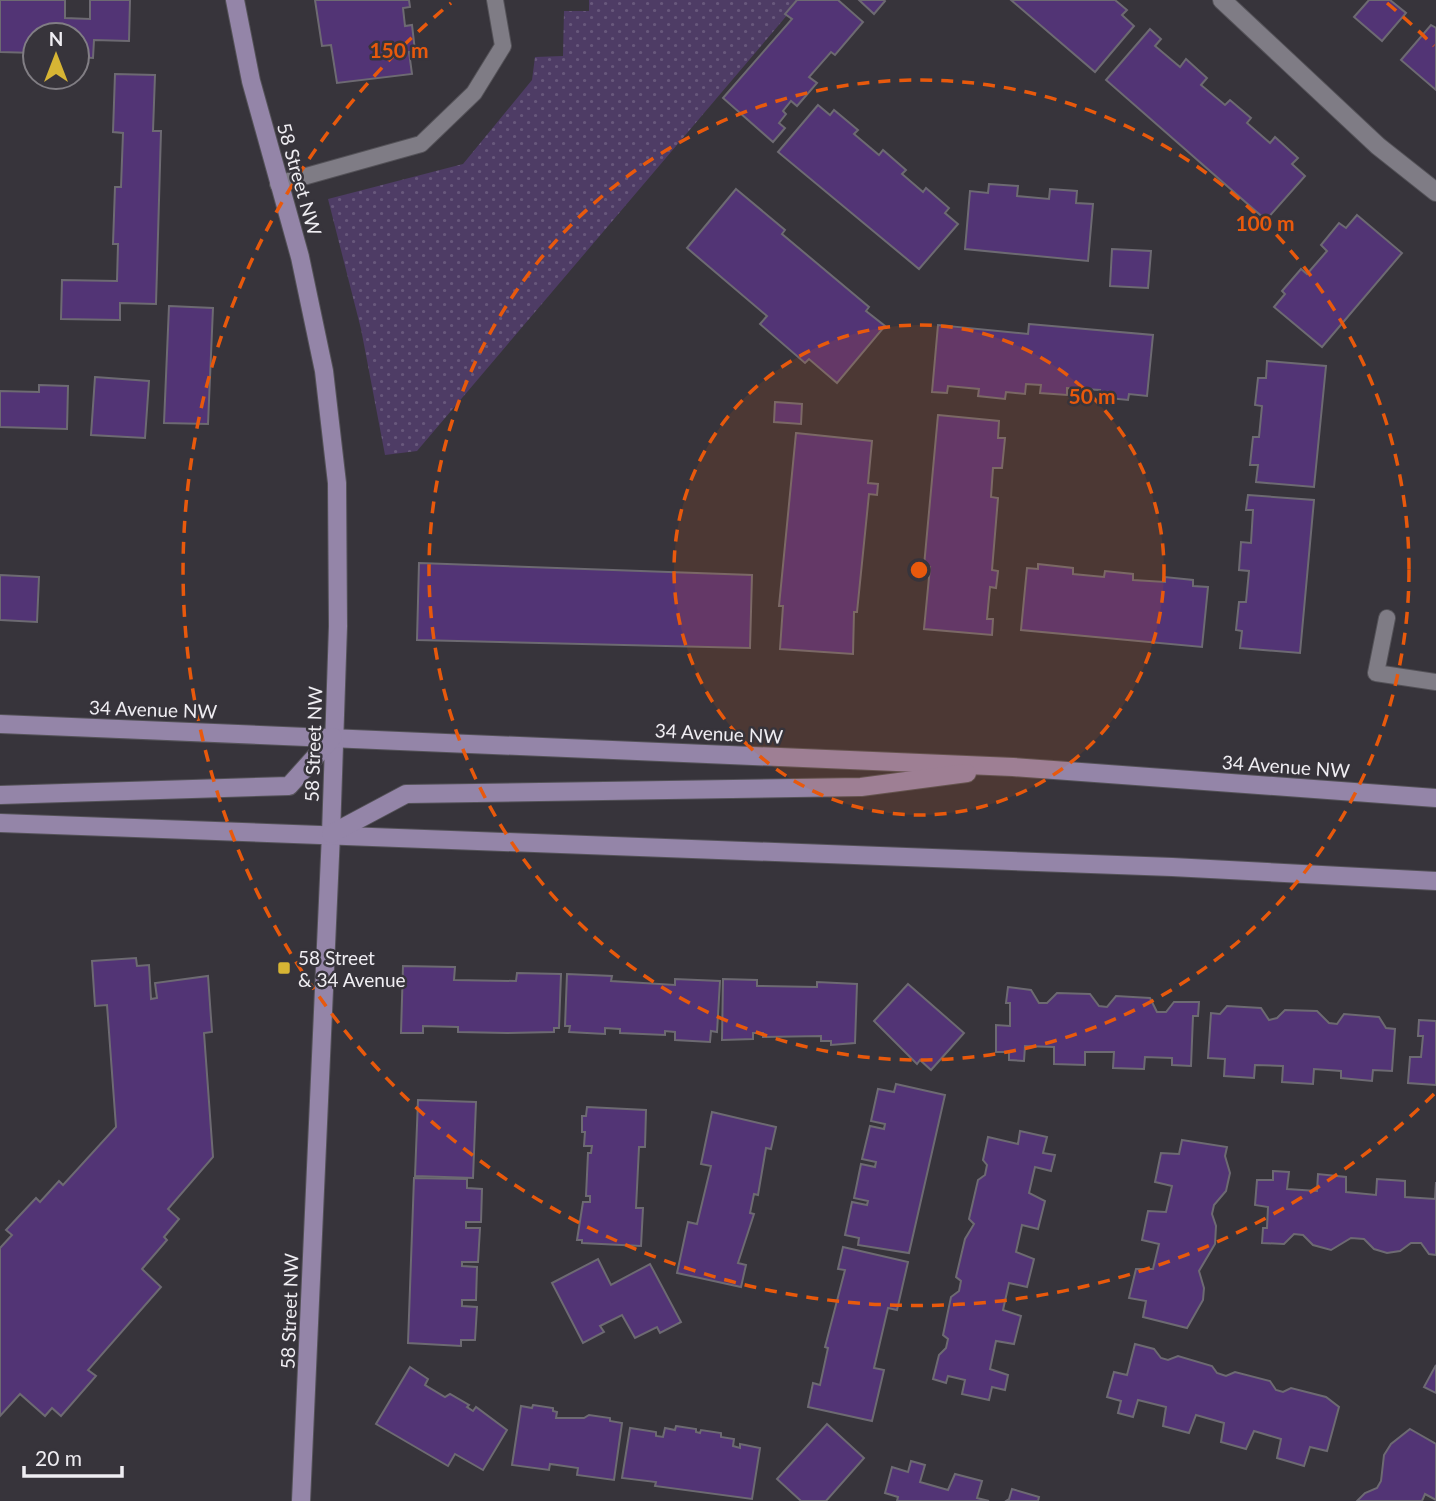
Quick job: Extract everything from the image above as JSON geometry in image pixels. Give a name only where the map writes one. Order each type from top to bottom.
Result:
[{"type":"main road","name":"58 Street NW","points":[[235,0],[251,81],[300,257],[324,371],[337,482],[338,626],[331,834],[301,1501]]},
{"type":"main road","name":"34 Avenue NW","points":[[0,724],[1013,766],[1436,798]]},
{"type":"main road","points":[[0,795],[289,786],[333,737]]},
{"type":"main road","points":[[331,834],[406,794],[861,787],[1013,766]]},
{"type":"main road","points":[[0,823],[331,834],[1436,881]]},
{"type":"street","points":[[1222,0],[1378,146],[1436,192]]},
{"type":"lane","points":[[278,184],[421,144],[474,93],[503,46],[495,0]]},
{"type":"lane","points":[[1387,618],[1376,673],[1436,682]]},
{"type":"shaded area","points":[[589,0],[800,0],[417,451],[385,455],[361,329],[328,199],[463,164],[532,80],[535,57],[563,56],[564,11],[589,11]]},
{"type":"building","points":[[0,0],[65,0],[65,18],[90,19],[90,0],[130,0],[129,41],[94,40],[93,58],[91,21],[21,21],[21,53],[0,52]]},
{"type":"building","points":[[315,0],[409,0],[410,7],[403,8],[405,26],[412,25],[415,51],[409,52],[412,74],[337,83],[331,45],[322,46]]},
{"type":"building","points":[[797,0],[838,0],[863,22],[835,55],[831,52],[809,77],[817,83],[797,106],[791,101],[783,111],[786,114],[779,123],[785,128],[773,142],[723,98],[792,19],[785,14]]},
{"type":"building","points":[[859,0],[884,0],[885,1],[874,14]]},
{"type":"building","points":[[1011,0],[1115,0],[1127,10],[1122,15],[1134,26],[1095,72]]},
{"type":"building","points":[[1369,0],[1390,0],[1406,13],[1382,41],[1354,17]]},
{"type":"building","points":[[1431,25],[1436,28],[1436,90],[1401,60]]},
{"type":"building","points":[[1150,29],[1161,39],[1155,46],[1180,67],[1186,59],[1207,78],[1201,85],[1225,105],[1230,100],[1251,118],[1247,123],[1270,143],[1275,137],[1298,158],[1292,164],[1305,176],[1266,220],[1106,80]]},
{"type":"building","points":[[115,74],[155,75],[153,131],[161,131],[156,304],[120,303],[120,320],[61,319],[62,280],[117,281],[118,244],[113,244],[115,187],[121,187],[123,133],[113,132]]},
{"type":"building","points":[[818,105],[830,115],[834,110],[858,130],[854,134],[879,155],[883,150],[906,170],[902,174],[923,192],[926,188],[949,208],[945,213],[958,224],[919,269],[778,152]]},
{"type":"building","points":[[989,184],[1018,186],[1017,196],[1049,199],[1050,189],[1077,191],[1076,203],[1093,204],[1088,261],[965,249],[970,191],[988,193]]},
{"type":"building","points":[[736,189],[785,230],[782,234],[869,307],[866,311],[885,326],[837,383],[809,359],[805,363],[760,324],[767,316],[687,248]]},
{"type":"building","points":[[1357,215],[1402,253],[1322,347],[1274,307],[1285,294],[1282,291],[1301,269],[1307,274],[1327,251],[1321,245],[1339,223],[1346,228]]},
{"type":"building","points":[[1112,249],[1151,251],[1148,288],[1110,286]]},
{"type":"building","points":[[169,306],[213,308],[208,424],[164,423]]},
{"type":"building","points":[[1029,324],[1153,335],[1147,396],[1129,394],[1128,400],[1099,397],[1100,390],[1067,388],[1067,395],[1040,393],[1041,385],[1026,384],[1025,394],[1006,392],[1005,399],[978,396],[979,389],[948,386],[947,393],[932,392],[938,325],[1028,334]]},
{"type":"building","points":[[1267,361],[1326,366],[1314,487],[1256,482],[1258,465],[1250,465],[1253,437],[1259,437],[1262,406],[1255,405],[1258,378],[1266,378]]},
{"type":"building","points":[[95,377],[149,381],[145,438],[91,435]]},
{"type":"building","points":[[39,385],[68,386],[67,429],[0,427],[0,391],[39,392]]},
{"type":"building","points":[[775,402],[802,404],[801,424],[774,422]]},
{"type":"building","points":[[938,415],[999,421],[998,438],[1005,438],[1002,468],[993,468],[991,497],[998,498],[992,570],[998,571],[996,588],[990,587],[987,619],[993,619],[992,635],[924,629],[930,567],[924,566]]},
{"type":"building","points":[[796,433],[872,441],[868,483],[878,484],[877,495],[869,494],[857,612],[854,612],[853,654],[780,649],[783,606],[779,606]]},
{"type":"building","points":[[1248,495],[1314,500],[1300,653],[1240,648],[1242,631],[1236,630],[1239,602],[1246,602],[1249,571],[1239,570],[1241,542],[1251,543],[1253,510],[1246,510]]},
{"type":"building","points":[[419,563],[752,575],[750,648],[417,640]]},
{"type":"building","points":[[1038,564],[1073,568],[1073,574],[1104,577],[1105,571],[1133,574],[1133,580],[1165,582],[1165,577],[1193,580],[1193,586],[1208,587],[1202,647],[1021,630],[1027,568],[1038,569]]},
{"type":"building","points":[[0,575],[39,577],[37,622],[0,620]]},
{"type":"building","points":[[136,958],[137,966],[149,965],[151,999],[157,998],[155,983],[208,976],[212,1032],[204,1033],[213,1157],[168,1209],[179,1219],[164,1237],[167,1240],[142,1269],[161,1287],[88,1370],[96,1376],[61,1416],[52,1408],[45,1416],[20,1394],[0,1416],[0,1248],[12,1235],[6,1230],[36,1198],[40,1202],[59,1181],[63,1185],[116,1127],[107,1005],[95,1006],[92,961]]},
{"type":"building","points":[[403,966],[455,967],[454,980],[516,981],[517,973],[561,974],[559,1028],[554,1028],[554,1032],[507,1033],[458,1032],[458,1027],[423,1026],[423,1033],[401,1033]]},
{"type":"building","points":[[567,974],[612,976],[611,981],[675,985],[675,979],[720,981],[717,1032],[711,1031],[710,1042],[675,1040],[675,1032],[665,1031],[665,1035],[620,1033],[620,1029],[605,1028],[605,1034],[569,1032],[570,1026],[565,1026]]},
{"type":"building","points":[[723,979],[757,980],[757,986],[817,987],[817,982],[857,984],[855,1043],[831,1045],[831,1041],[821,1041],[821,1036],[763,1037],[763,1033],[753,1033],[753,1039],[722,1040]]},
{"type":"building","points":[[908,984],[964,1033],[931,1070],[920,1060],[917,1064],[874,1021]]},
{"type":"building","points":[[1008,987],[1031,990],[1039,1003],[1047,1003],[1057,993],[1090,994],[1099,1006],[1107,1007],[1116,996],[1150,998],[1157,1012],[1166,1012],[1174,1002],[1199,1002],[1198,1016],[1193,1016],[1191,1066],[1172,1065],[1172,1058],[1145,1057],[1144,1069],[1113,1068],[1114,1052],[1085,1052],[1085,1065],[1054,1064],[1054,1047],[1025,1046],[1024,1061],[1009,1060],[1009,1052],[996,1052],[996,1025],[1010,1026],[1010,1003],[1006,1003]]},
{"type":"building","points":[[1227,1006],[1261,1008],[1269,1020],[1277,1018],[1285,1010],[1317,1011],[1329,1023],[1337,1024],[1344,1014],[1379,1017],[1386,1028],[1395,1029],[1392,1071],[1373,1070],[1372,1081],[1341,1078],[1341,1071],[1314,1069],[1313,1084],[1282,1082],[1283,1066],[1255,1065],[1254,1078],[1224,1076],[1225,1059],[1208,1058],[1211,1013],[1220,1014]]},
{"type":"building","points":[[1419,1020],[1436,1021],[1436,1085],[1408,1083],[1410,1057],[1421,1057],[1423,1036],[1418,1036]]},
{"type":"building","points":[[896,1084],[945,1095],[909,1253],[858,1245],[859,1238],[845,1235],[852,1202],[867,1205],[868,1201],[854,1198],[861,1164],[875,1167],[876,1162],[862,1159],[870,1126],[884,1129],[885,1124],[871,1121],[878,1089],[894,1092]]},
{"type":"building","points":[[418,1100],[476,1102],[473,1178],[415,1176]]},
{"type":"building","points":[[587,1107],[646,1110],[645,1147],[639,1147],[636,1208],[643,1208],[641,1246],[582,1243],[582,1240],[577,1240],[583,1202],[590,1202],[590,1196],[586,1196],[588,1153],[591,1153],[592,1146],[584,1146],[585,1132],[582,1132],[582,1116],[586,1116]]},
{"type":"building","points":[[712,1112],[776,1127],[771,1149],[766,1148],[758,1195],[754,1194],[750,1213],[754,1214],[738,1263],[746,1265],[741,1287],[677,1273],[688,1222],[697,1224],[711,1166],[701,1164]]},
{"type":"building","points":[[1020,1131],[1047,1137],[1043,1153],[1055,1155],[1051,1171],[1035,1167],[1029,1193],[1045,1201],[1038,1229],[1022,1225],[1016,1252],[1034,1259],[1027,1287],[1009,1283],[1003,1310],[1021,1316],[1014,1344],[996,1341],[990,1369],[1008,1375],[1005,1390],[992,1387],[989,1400],[962,1394],[965,1380],[948,1376],[946,1383],[933,1379],[939,1355],[946,1348],[948,1339],[943,1335],[951,1297],[959,1291],[961,1281],[956,1277],[965,1239],[974,1224],[969,1219],[978,1180],[985,1175],[987,1165],[983,1160],[988,1137],[1018,1144]]},
{"type":"building","points":[[1182,1140],[1227,1147],[1225,1156],[1230,1173],[1226,1191],[1214,1205],[1212,1214],[1216,1226],[1215,1244],[1199,1271],[1204,1288],[1203,1300],[1187,1328],[1143,1317],[1146,1301],[1129,1298],[1136,1269],[1153,1269],[1159,1244],[1142,1240],[1148,1211],[1166,1212],[1172,1186],[1155,1182],[1161,1153],[1179,1154]]},
{"type":"building","points":[[1273,1171],[1289,1172],[1287,1189],[1317,1191],[1318,1174],[1346,1177],[1346,1192],[1376,1195],[1377,1179],[1405,1181],[1405,1197],[1435,1199],[1436,1182],[1436,1255],[1429,1254],[1421,1243],[1411,1243],[1400,1251],[1387,1253],[1374,1249],[1364,1239],[1351,1238],[1331,1250],[1313,1245],[1303,1235],[1294,1234],[1284,1244],[1262,1243],[1263,1228],[1267,1228],[1268,1207],[1255,1205],[1257,1180],[1273,1180]]},
{"type":"building","points":[[414,1178],[467,1179],[467,1188],[482,1189],[481,1222],[466,1222],[466,1228],[480,1228],[478,1262],[462,1262],[462,1266],[477,1267],[476,1300],[462,1300],[462,1306],[477,1307],[475,1340],[461,1340],[461,1346],[408,1343]]},
{"type":"building","points":[[843,1247],[908,1262],[897,1310],[888,1308],[874,1368],[884,1370],[872,1421],[808,1407],[813,1383],[820,1385],[828,1348],[825,1347],[845,1270],[838,1269]]},
{"type":"building","points":[[598,1259],[611,1285],[650,1264],[681,1322],[660,1333],[657,1327],[635,1338],[622,1315],[600,1326],[604,1332],[583,1343],[552,1283]]},
{"type":"building","points":[[1135,1344],[1154,1349],[1161,1358],[1168,1360],[1178,1356],[1212,1366],[1217,1373],[1226,1376],[1235,1372],[1270,1381],[1276,1390],[1283,1392],[1291,1388],[1326,1397],[1339,1407],[1327,1451],[1310,1447],[1304,1466],[1277,1458],[1281,1439],[1254,1431],[1246,1449],[1221,1442],[1224,1423],[1196,1415],[1189,1433],[1163,1426],[1166,1407],[1138,1400],[1133,1417],[1118,1413],[1121,1401],[1107,1397],[1114,1372],[1127,1375]]},
{"type":"building","points":[[1436,1365],[1436,1393],[1424,1387]]},
{"type":"building","points":[[410,1367],[428,1379],[425,1385],[445,1397],[450,1394],[469,1405],[467,1407],[473,1411],[476,1407],[507,1430],[483,1470],[455,1454],[448,1466],[376,1424]]},
{"type":"building","points":[[533,1405],[553,1408],[553,1411],[557,1412],[556,1418],[584,1418],[589,1415],[622,1423],[614,1480],[577,1475],[578,1468],[550,1464],[549,1470],[512,1465],[521,1406],[532,1408]]},
{"type":"building","points":[[827,1424],[864,1458],[826,1501],[801,1501],[777,1479]]},
{"type":"building","points":[[676,1426],[696,1429],[696,1432],[700,1433],[701,1430],[721,1433],[721,1437],[734,1439],[733,1446],[740,1448],[740,1444],[760,1448],[752,1499],[655,1486],[656,1482],[622,1478],[630,1428],[656,1432],[656,1436],[663,1437],[665,1428],[675,1430]]},
{"type":"building","points":[[1410,1429],[1436,1444],[1436,1500],[1425,1494],[1422,1501],[1357,1501],[1365,1493],[1377,1488],[1381,1481],[1384,1455],[1391,1444]]},
{"type":"building","points":[[911,1461],[925,1465],[920,1482],[948,1490],[955,1474],[982,1481],[977,1498],[989,1501],[897,1501],[898,1497],[885,1493],[892,1467],[908,1472]]},
{"type":"building","points":[[1012,1489],[1039,1497],[1038,1501],[1006,1501]]},
{"type":"place","name":"58 Street & 34 Avenue","points":[[284,968]]}]
